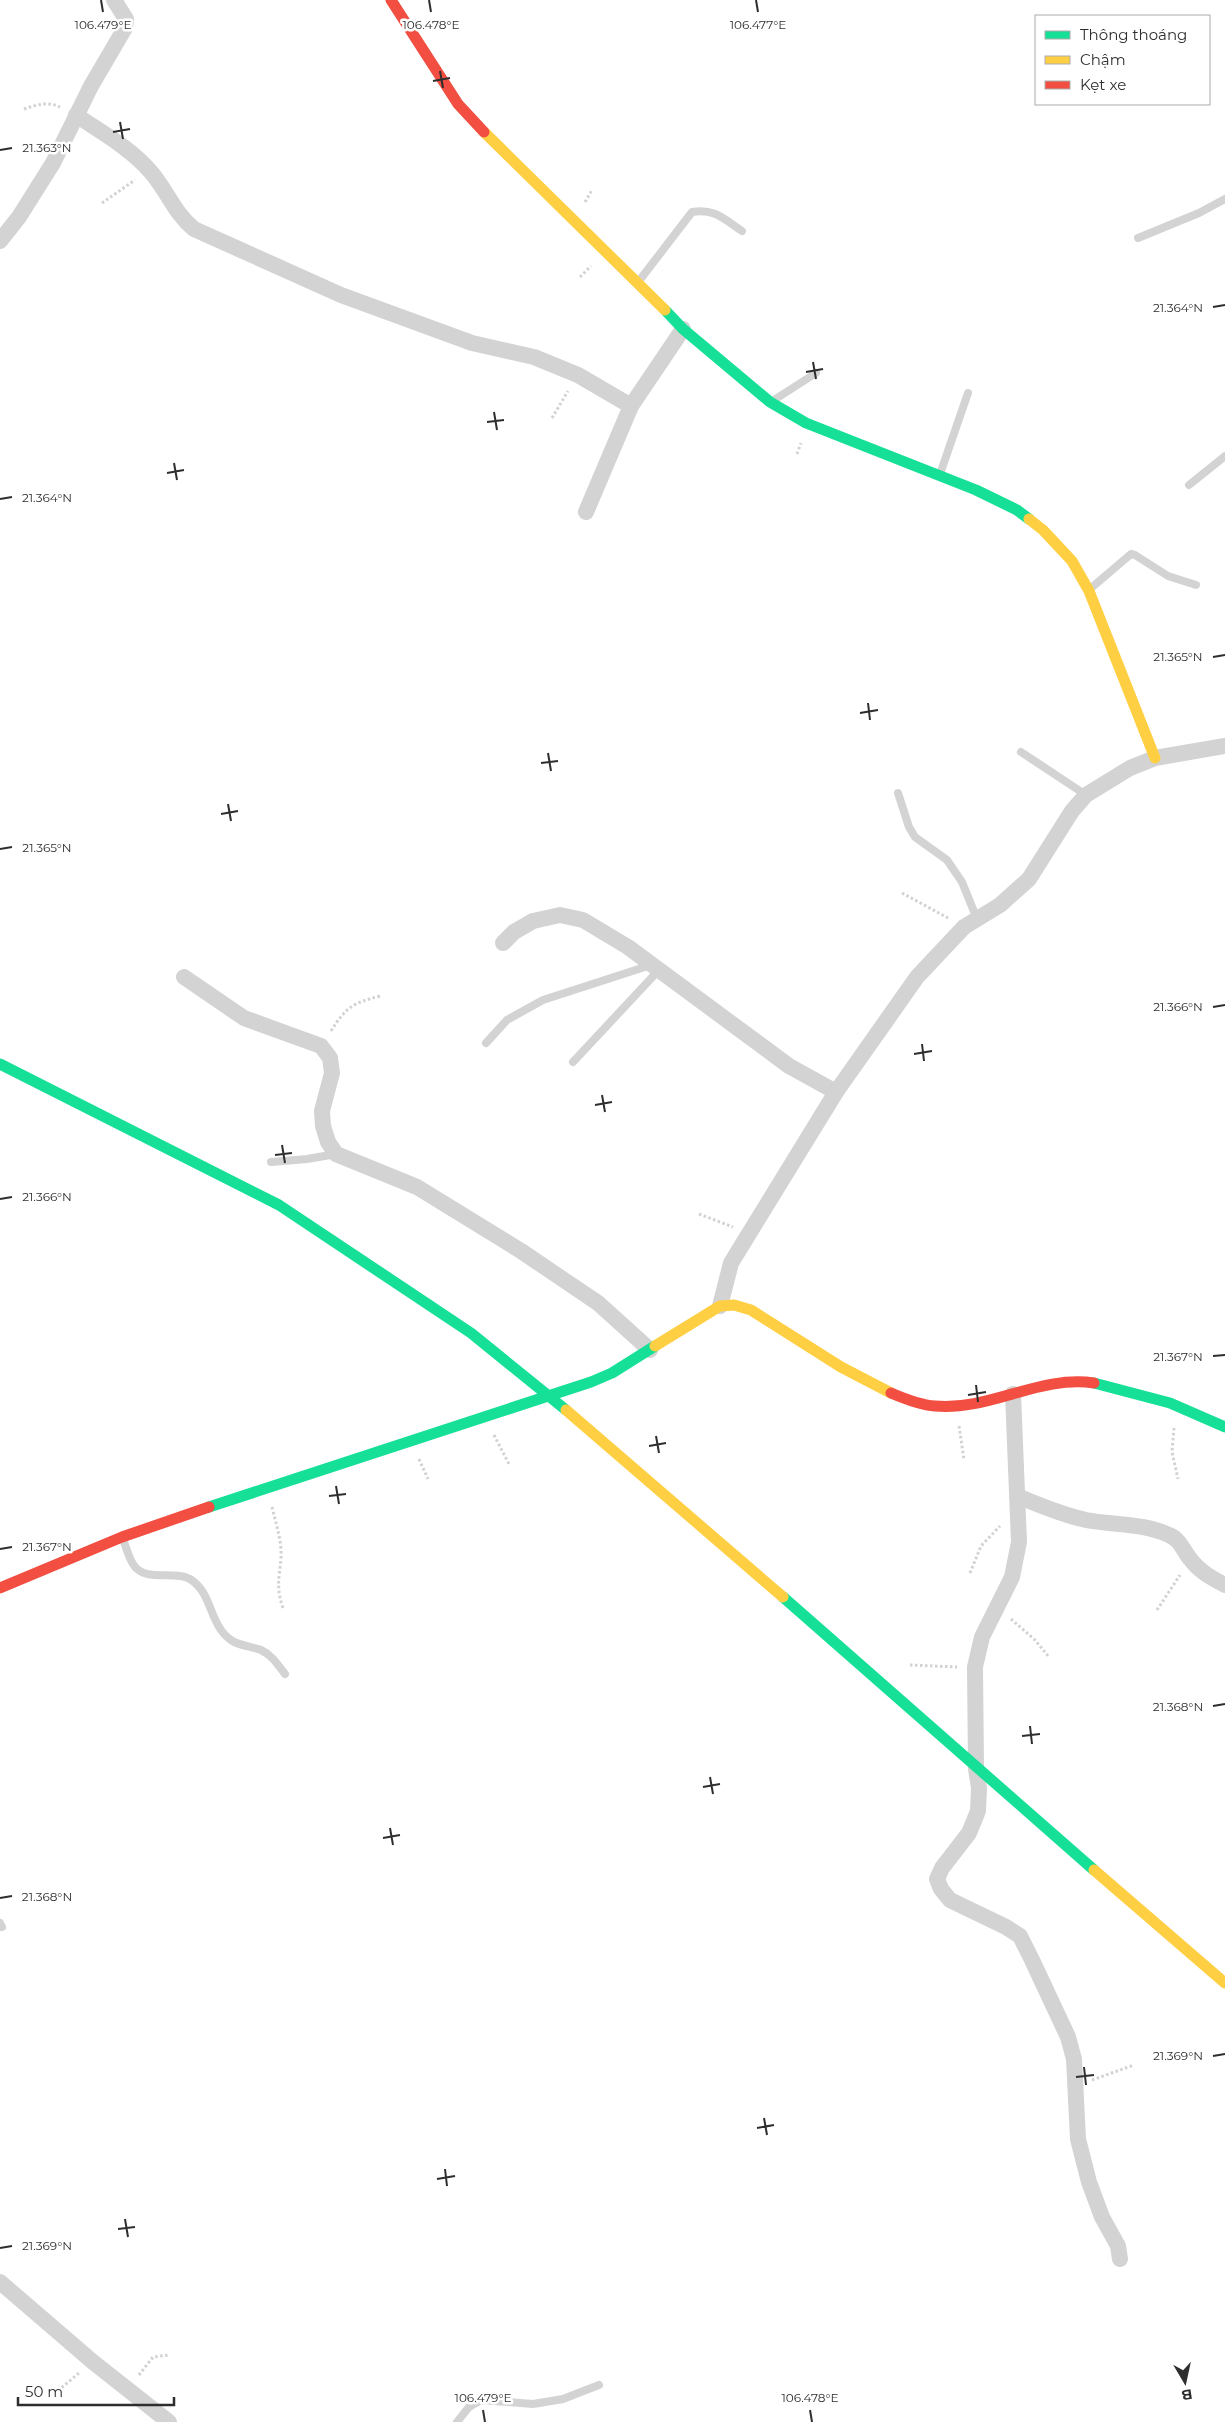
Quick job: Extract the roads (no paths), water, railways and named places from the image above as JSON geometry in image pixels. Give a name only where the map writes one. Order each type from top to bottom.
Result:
[{"type":"street","points":[[0,241],[19,217],[54,163],[76,115],[125,28],[126,18],[114,0]]},
{"type":"street","points":[[391,0],[458,104],[533,183],[638,282],[683,329],[770,402],[806,423],[940,474],[1017,510],[1043,530],[1072,561],[1089,591],[1155,758]]},
{"type":"street","points":[[76,115],[119,143],[150,170],[183,220],[194,229],[341,295],[472,344],[534,358],[578,375],[632,406]]},
{"type":"street","points":[[586,512],[632,406],[683,329]]},
{"type":"street","points":[[720,1306],[731,1263],[836,1092],[917,977],[971,923],[1000,905],[1030,880],[1072,811],[1086,795],[1130,768],[1155,758],[1225,746]]},
{"type":"street","points":[[503,943],[514,932],[533,921],[560,915],[583,920],[604,931],[790,1066],[836,1092]]},
{"type":"street","points":[[184,977],[244,1018],[321,1046],[330,1058],[332,1072],[322,1111],[323,1126],[328,1142],[336,1154],[417,1187],[513,1246],[598,1303],[650,1350]]},
{"type":"street","points":[[0,1064],[278,1205],[471,1333],[551,1397],[728,1549],[976,1769],[1225,1983]]},
{"type":"street","points":[[0,1588],[122,1537],[266,1488],[551,1397],[612,1372],[720,1306],[734,1305],[751,1310],[857,1375],[904,1398],[934,1406],[956,1406],[1066,1381],[1098,1383],[1180,1408],[1225,1427]]},
{"type":"street","points":[[1013,1394],[1019,1542],[1012,1578],[982,1637],[975,1667],[976,1769],[980,1788],[978,1811],[969,1832],[936,1879],[950,1900],[1006,1927],[1020,1936],[1068,2036],[1074,2059],[1078,2139],[1102,2217],[1118,2246],[1120,2260]]},
{"type":"street","points":[[1017,1496],[1085,1520],[1155,1529],[1180,1542],[1190,1560],[1201,1571],[1225,1585]]},
{"type":"street","points":[[0,2282],[94,2362],[169,2422]]},
{"type":"lane","points":[[1138,238],[1225,200]]},
{"type":"lane","points":[[638,282],[692,212],[705,210],[717,214],[742,231]]},
{"type":"lane","points":[[770,402],[816,373]]},
{"type":"lane","points":[[940,474],[968,392]]},
{"type":"lane","points":[[1189,485],[1225,456]]},
{"type":"lane","points":[[1089,591],[1131,554],[1168,576],[1196,585]]},
{"type":"lane","points":[[1021,752],[1086,795]]},
{"type":"lane","points":[[898,793],[909,828],[915,837],[947,860],[962,882],[971,923]]},
{"type":"lane","points":[[486,1043],[507,1020],[543,1000],[654,968]]},
{"type":"lane","points":[[573,1062],[654,968]]},
{"type":"lane","points":[[271,1162],[336,1154]]},
{"type":"lane","points":[[122,1537],[134,1566],[150,1575],[174,1574],[189,1579],[202,1589],[221,1630],[233,1642],[260,1650],[272,1657],[285,1674]]},
{"type":"lane","points":[[457,2422],[469,2407],[481,2400],[533,2404],[563,2399],[599,2385]]}]
